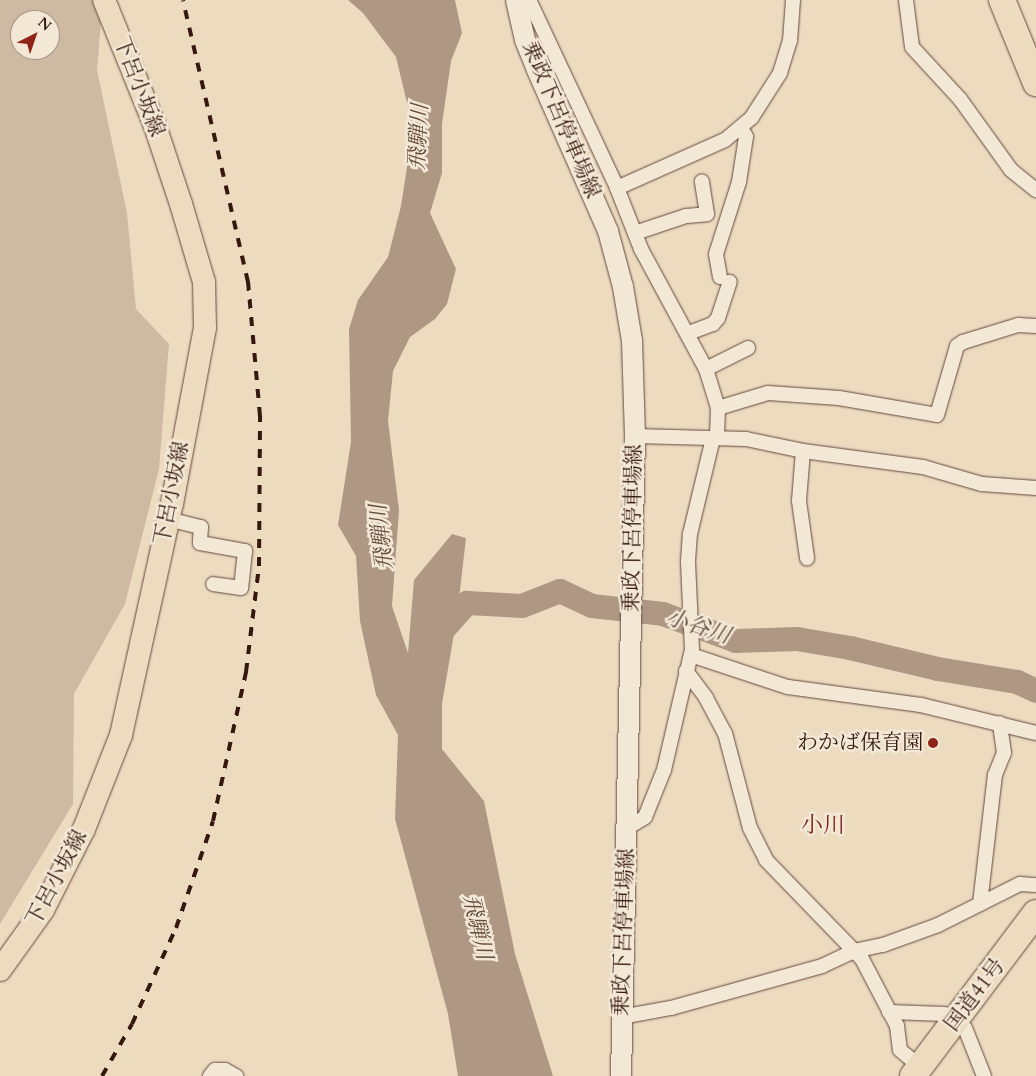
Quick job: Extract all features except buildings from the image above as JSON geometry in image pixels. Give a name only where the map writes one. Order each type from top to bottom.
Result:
[{"type":"highway","points":[[1002,0],[1036,83]]},
{"type":"highway","name":"国道41号","points":[[916,1071],[1036,913]]},
{"type":"main road","name":"下呂小坂線","points":[[0,970],[43,910],[101,789],[121,735],[168,519],[205,328],[204,282],[155,126],[104,0]]},
{"type":"main road","name":"乗政下呂停車場線","points":[[516,0],[534,62],[595,199],[616,259],[632,341],[635,436],[633,582],[621,1076]]},
{"type":"street","points":[[525,0],[531,4],[617,188],[635,233],[706,369],[718,408],[715,438],[690,534],[688,592],[691,653],[664,770],[645,817],[627,828]]},
{"type":"street","points":[[617,188],[725,140],[752,117],[780,73],[790,41],[793,0]]},
{"type":"street","points":[[906,0],[912,47],[960,99],[1011,170],[1036,190]]},
{"type":"street","points":[[689,334],[713,324],[718,318],[725,280],[716,254],[739,182],[746,137],[741,128]]},
{"type":"street","points":[[635,233],[686,216],[707,214],[702,181]]},
{"type":"street","points":[[718,408],[768,393],[839,398],[937,415],[957,346],[963,342],[1018,325],[1036,326]]},
{"type":"street","points":[[706,369],[748,348]]},
{"type":"street","points":[[635,436],[746,439],[803,452],[923,467],[982,484],[1036,488]]},
{"type":"street","points":[[803,452],[799,501],[807,558]]},
{"type":"street","points":[[168,519],[201,527],[200,543],[245,551],[241,588],[213,584]]},
{"type":"street","points":[[691,653],[788,687],[921,705],[1036,733]]},
{"type":"street","points":[[686,671],[706,698],[725,733],[750,828],[766,860],[862,959],[897,1026],[900,1050],[916,1071]]},
{"type":"street","points":[[980,904],[995,775],[1004,753],[1000,723]]},
{"type":"street","points":[[621,1017],[642,1015],[740,990],[822,966],[854,951],[883,946],[938,926],[1020,884],[1036,885]]},
{"type":"street","points":[[889,1012],[945,1014]]},
{"type":"street","points":[[965,1028],[984,1076]]},
{"type":"street","points":[[210,1076],[215,1070],[225,1070],[236,1076]]},
{"type":"shaded area","points":[[0,0],[92,0],[101,22],[97,70],[127,213],[136,309],[169,344],[159,469],[125,604],[74,694],[73,804],[0,924]]},
{"type":"water","name":"飛騨川","points":[[348,0],[455,0],[462,33],[451,61],[442,124],[442,173],[430,213],[456,269],[447,304],[435,319],[410,337],[393,371],[388,421],[399,510],[392,606],[408,653],[414,580],[452,534],[466,538],[457,616],[442,704],[442,749],[484,801],[515,954],[553,1076],[458,1076],[448,1014],[395,819],[398,735],[376,695],[360,621],[356,556],[338,525],[351,442],[349,329],[358,300],[388,257],[401,206],[413,128],[396,57],[363,13]]},
{"type":"waterway","name":"小谷川","points":[[436,638],[467,603],[522,606],[560,591],[592,606],[663,614],[736,641],[797,639],[850,648],[938,669],[1017,682],[1036,691]]},
{"type":"railway","points":[[102,1076],[132,1024],[176,928],[213,821],[246,672],[259,566],[260,416],[248,282],[183,0]]},
{"type":"place","name":"わかば保育園","points":[[933,743]]},
{"type":"district","name":"小川","points":[[823,826]]}]
